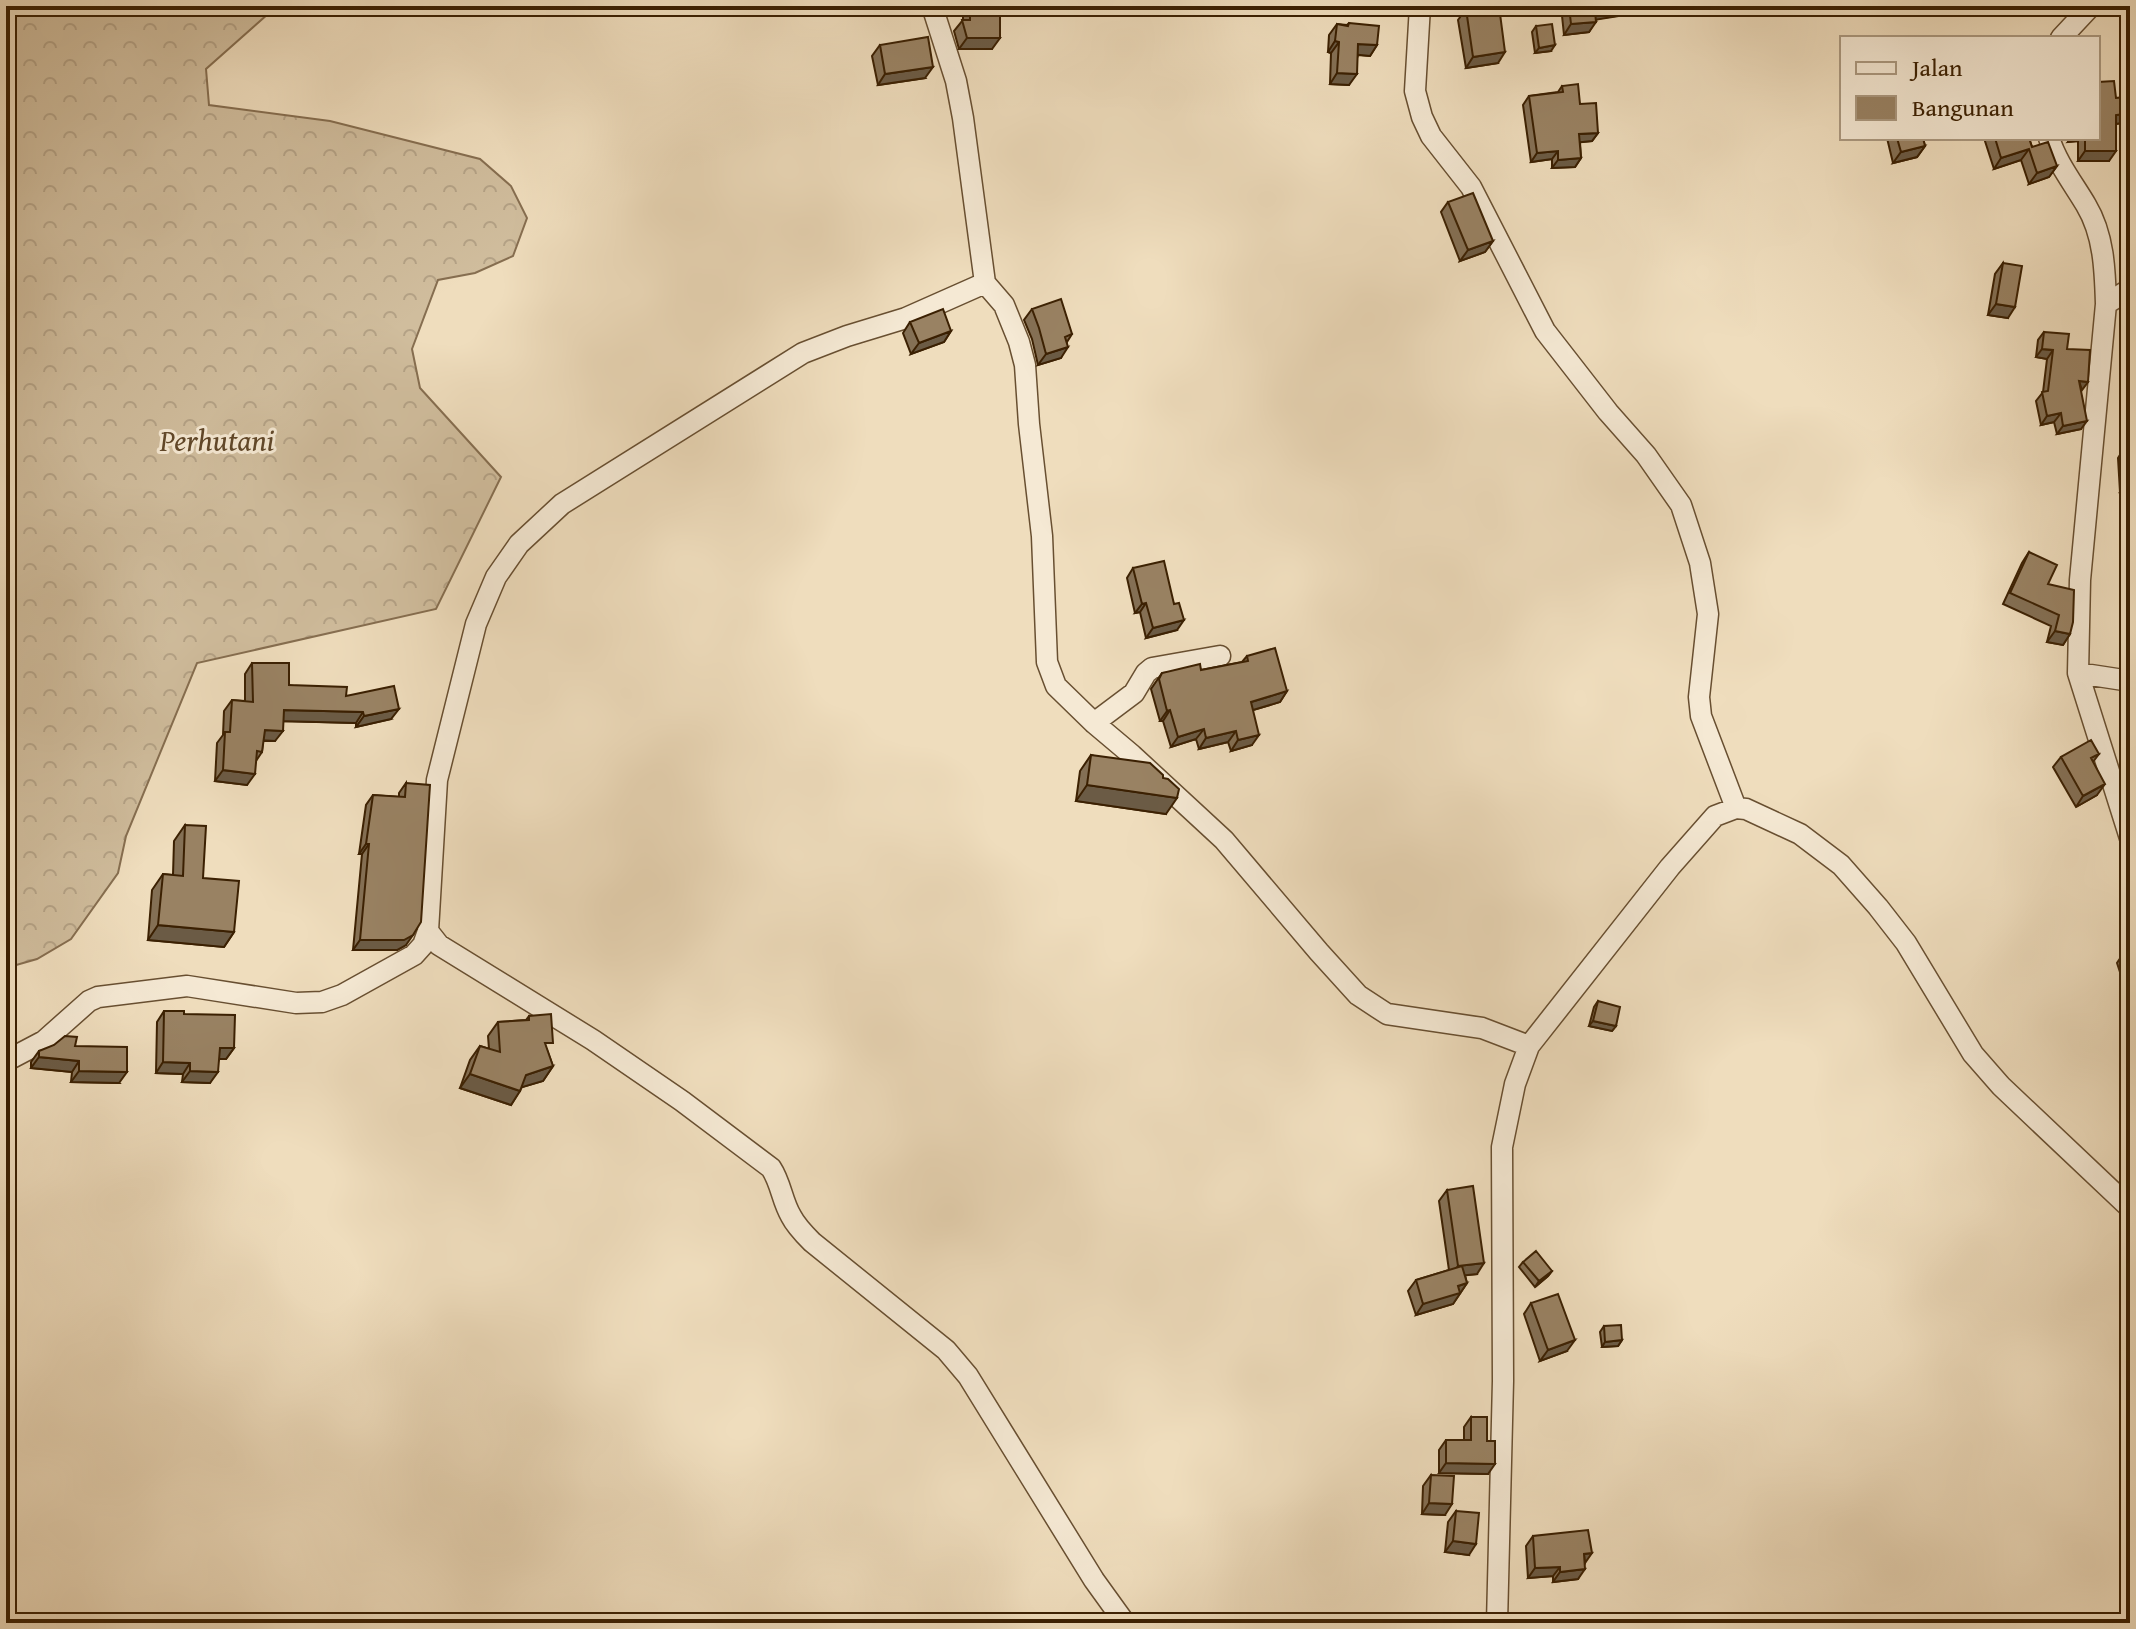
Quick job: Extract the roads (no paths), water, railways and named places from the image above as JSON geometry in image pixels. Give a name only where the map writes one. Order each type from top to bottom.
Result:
[{"type":"street","points":[[932,6],[956,81],[985,283],[1004,305],[1025,365],[1042,536],[1047,662],[1056,686],[1224,840],[1358,995],[1387,1014],[1482,1028],[1529,1046]]},
{"type":"street","points":[[1420,6],[1415,91],[1431,136],[1471,187],[1545,331],[1646,455],[1681,505],[1700,563],[1708,614],[1699,697],[1701,716],[1736,808]]},
{"type":"street","points":[[2063,36],[2091,6]]},
{"type":"street","points":[[2050,140],[2087,207],[2105,262],[2106,304],[2080,580],[2078,673],[2124,797],[2130,838]]},
{"type":"street","points":[[6,1061],[44,1041],[89,1001],[98,997],[187,986],[296,1003],[322,1002],[342,995],[414,955],[423,945],[428,931],[437,780],[476,624],[496,577],[519,544],[562,504],[803,353],[906,318],[985,283]]},
{"type":"street","points":[[2106,304],[2130,289]]},
{"type":"street","points":[[1094,723],[1134,693],[1152,668],[1220,656]]},
{"type":"street","points":[[2078,673],[2130,681]]},
{"type":"street","points":[[1497,1623],[1503,1381],[1502,1147],[1515,1084],[1529,1046],[1670,867],[1715,816],[1736,808],[1746,809],[1800,834],[1841,865],[1906,943],[1973,1054],[2001,1086],[2130,1208]]},
{"type":"street","points":[[428,931],[439,945],[593,1040],[682,1101],[771,1168],[778,1178],[790,1215],[800,1230],[946,1350],[968,1376],[1094,1580],[1125,1623]]},
{"type":"park label","name":"Perhutani","points":[[217,441]]}]
